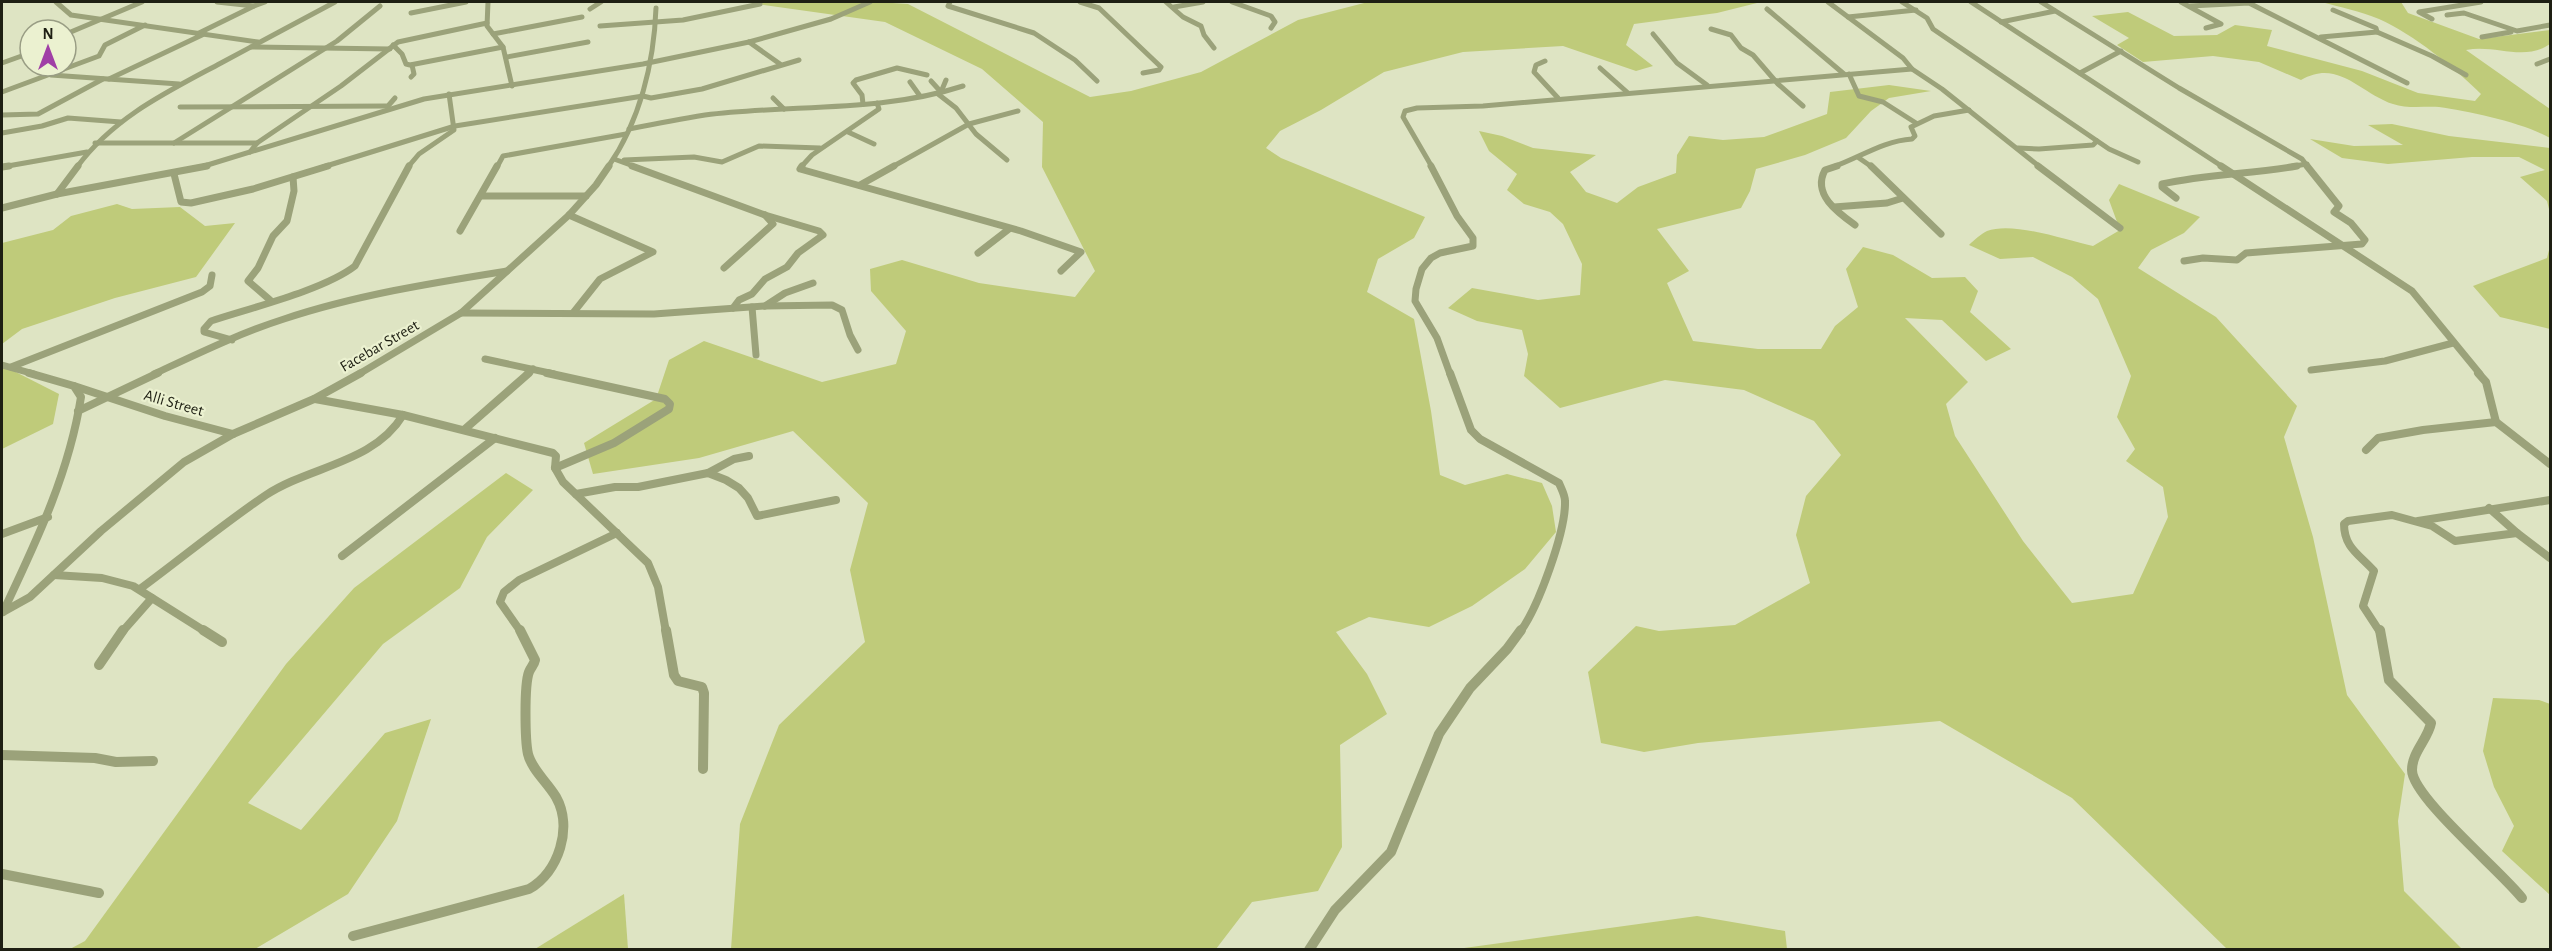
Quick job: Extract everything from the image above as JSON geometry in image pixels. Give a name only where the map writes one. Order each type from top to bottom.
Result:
[{"type":"street","points":[[56,2],[71,15],[258,42]]},
{"type":"street","points":[[78,28],[142,2]]},
{"type":"street","points":[[217,2],[254,6]]},
{"type":"street","points":[[2,115],[38,114],[265,2]]},
{"type":"street","points":[[57,194],[95,143],[121,122],[181,84],[335,2]]},
{"type":"street","points":[[411,13],[466,2]]},
{"type":"street","points":[[488,2],[487,23],[507,57],[512,86]]},
{"type":"street","points":[[590,9],[601,2]]},
{"type":"street","points":[[2,208],[57,194],[174,174],[397,106],[449,94],[512,86],[651,62],[748,42],[831,19],[870,2]]},
{"type":"street","points":[[950,2],[948,6],[1034,33],[1075,60],[1097,81]]},
{"type":"street","points":[[1080,2],[1099,8],[1161,67],[1159,70],[1143,73]]},
{"type":"street","points":[[1166,2],[1183,17],[1202,26],[1204,35],[1214,48]]},
{"type":"street","points":[[1174,7],[1203,2]]},
{"type":"street","points":[[1232,2],[1271,16],[1275,22],[1271,28]]},
{"type":"street","points":[[1828,2],[2120,228]]},
{"type":"street","points":[[1907,2],[1927,18],[1933,29],[2094,143],[2138,162]]},
{"type":"street","points":[[1971,2],[2412,291],[2486,382],[2496,422],[2550,464]]},
{"type":"street","points":[[2041,2],[2307,164],[2338,206],[2334,212],[2351,223],[2366,240],[2362,244],[2246,253],[2232,261],[2203,258],[2184,261]]},
{"type":"street","points":[[2181,2],[2221,24],[2206,28]]},
{"type":"street","points":[[2190,6],[2248,2],[2407,83]]},
{"type":"street","points":[[2432,19],[2419,12],[2481,2]]},
{"type":"street","points":[[600,26],[657,23],[711,15],[760,4]]},
{"type":"street","points":[[174,143],[337,41],[380,6]]},
{"type":"street","name":"Facebar Street","points":[[2,614],[27,600],[101,531],[184,462],[233,434],[314,399],[461,313],[569,214],[618,160],[643,96],[657,23],[656,8]]},
{"type":"street","points":[[1767,9],[1846,74],[1859,96],[1883,102],[1916,123]]},
{"type":"street","points":[[1848,17],[1916,10]]},
{"type":"street","points":[[2333,10],[2376,28],[2377,32]]},
{"type":"street","points":[[2001,21],[2055,11]]},
{"type":"street","points":[[2447,15],[2463,13],[2517,31]]},
{"type":"street","points":[[493,34],[582,17]]},
{"type":"street","points":[[249,153],[257,143],[391,47],[409,38],[487,23]]},
{"type":"street","points":[[78,64],[99,56],[104,46],[145,25]]},
{"type":"street","points":[[2482,37],[2550,25]]},
{"type":"street","points":[[1711,29],[1731,35],[1741,48],[1753,55],[1777,80],[1778,84],[1803,106]]},
{"type":"street","points":[[2320,37],[2377,32],[2432,56],[2466,75]]},
{"type":"street","points":[[1653,34],[1677,63],[1707,86]]},
{"type":"street","points":[[507,57],[588,42]]},
{"type":"street","points":[[748,42],[780,64]]},
{"type":"street","points":[[251,47],[391,47],[402,54],[406,64],[412,65],[503,47]]},
{"type":"street","points":[[444,51],[447,57]]},
{"type":"street","points":[[2080,73],[2121,51]]},
{"type":"street","points":[[2,63],[18,57]]},
{"type":"street","points":[[2537,64],[2550,59]]},
{"type":"street","points":[[174,174],[181,202],[184,203],[231,194],[292,177],[455,126],[643,96],[651,98],[702,89],[799,60]]},
{"type":"street","points":[[1545,61],[1536,65],[1534,72],[1558,98]]},
{"type":"street","points":[[411,77],[414,74],[412,65]]},
{"type":"street","points":[[862,104],[862,95],[853,82],[856,80],[897,66],[927,75]]},
{"type":"street","points":[[1600,68],[1628,93]]},
{"type":"street","points":[[1309,950],[1335,910],[1390,852],[1439,735],[1470,688],[1508,648],[1531,617],[1551,565],[1565,500],[1559,483],[1480,439],[1471,430],[1437,338],[1415,301],[1422,269],[1431,258],[1473,246],[1473,238],[1462,226],[1441,189],[1423,149],[1403,117],[1405,111],[1417,108],[1483,106],[1912,69]]},
{"type":"street","points":[[78,77],[181,84]]},
{"type":"street","points":[[2,92],[39,78]]},
{"type":"street","points":[[939,93],[946,80]]},
{"type":"street","points":[[931,81],[981,139],[1007,160]]},
{"type":"street","points":[[910,82],[920,96]]},
{"type":"street","points":[[460,231],[482,196],[502,156],[705,115],[877,103],[939,93],[963,86]]},
{"type":"street","points":[[232,340],[204,332],[204,329],[211,321],[318,285],[346,273],[355,266],[410,164],[419,154],[454,130],[449,94]]},
{"type":"street","points":[[388,106],[395,98]]},
{"type":"street","points":[[773,98],[784,109]]},
{"type":"street","points":[[877,103],[879,109],[871,117],[820,148],[802,163],[800,169],[1043,237],[1081,252],[1061,271]]},
{"type":"street","points":[[180,107],[397,106]]},
{"type":"street","points":[[1855,225],[1834,207],[1820,186],[1822,174],[1829,167],[1859,158],[1879,145],[1888,145],[1896,140],[1912,139],[1915,136],[1911,127],[1916,123],[1934,116],[1969,110]]},
{"type":"street","points":[[860,185],[969,124],[1018,111]]},
{"type":"street","points":[[2,133],[68,118],[121,122]]},
{"type":"street","points":[[848,132],[873,144]]},
{"type":"street","points":[[95,143],[257,143]]},
{"type":"street","points":[[2017,147],[2039,149],[2094,143]]},
{"type":"street","points":[[618,160],[694,157],[722,162],[759,146],[820,148]]},
{"type":"street","points":[[2,167],[87,152]]},
{"type":"street","points":[[1859,158],[1865,160],[1941,234]]},
{"type":"street","points":[[618,160],[765,215],[819,231],[823,235],[798,253],[786,267],[765,279],[752,294],[739,300],[733,308]]},
{"type":"street","points":[[2176,198],[2162,184],[2200,175],[2235,175],[2245,171],[2307,164]]},
{"type":"street","points":[[270,300],[248,281],[256,271],[273,236],[287,221],[294,191],[292,177]]},
{"type":"street","points":[[482,196],[586,196]]},
{"type":"street","points":[[1834,207],[1887,203],[1903,198]]},
{"type":"street","points":[[569,214],[653,252],[600,279],[573,313]]},
{"type":"street","points":[[724,268],[773,224],[765,215]]},
{"type":"street","points":[[978,253],[1009,229]]},
{"type":"street","points":[[78,411],[232,340],[284,319],[323,308],[448,281],[507,271]]},
{"type":"street","points":[[11,367],[202,292],[210,286],[212,275]]},
{"type":"street","points":[[765,306],[785,293],[813,284]]},
{"type":"street","points":[[461,313],[674,313],[765,306],[839,307],[858,350]]},
{"type":"street","points":[[752,307],[756,356]]},
{"type":"street","points":[[2311,370],[2335,364],[2363,364],[2415,354],[2453,343]]},
{"type":"street","points":[[485,359],[665,399],[670,404],[669,409],[612,444],[589,456],[555,468]]},
{"type":"street","name":"Alli Street","points":[[2,365],[233,434]]},
{"type":"street","points":[[465,429],[533,369]]},
{"type":"street","points":[[2,614],[48,517],[62,475],[81,397],[74,386]]},
{"type":"street","points":[[314,399],[465,429],[553,453],[556,456],[555,468],[563,483],[648,563],[658,587],[674,675],[678,681],[702,687],[704,693],[703,769]]},
{"type":"street","points":[[140,589],[268,494],[369,449],[394,430],[403,415]]},
{"type":"street","points":[[2366,450],[2378,438],[2423,430],[2496,422]]},
{"type":"street","points":[[342,556],[495,438]]},
{"type":"street","points":[[576,494],[615,487],[638,487],[708,473],[735,459],[749,456]]},
{"type":"street","points":[[708,473],[725,479],[737,487],[753,504],[754,513],[757,516],[836,500]]},
{"type":"street","points":[[2413,522],[2488,508],[2550,501]]},
{"type":"street","points":[[2488,508],[2550,558]]},
{"type":"street","points":[[2517,533],[2455,541],[2432,526],[2392,515],[2348,521],[2344,524],[2345,543],[2374,571],[2363,606],[2380,630],[2389,680],[2431,723],[2414,762],[2412,772],[2416,784],[2461,834],[2506,878],[2522,898]]},
{"type":"street","points":[[2,534],[48,517]]},
{"type":"street","points":[[353,936],[529,889],[541,883],[550,873],[565,828],[564,812],[529,757],[525,734],[529,671],[535,659],[517,625],[500,602],[501,596],[506,589],[519,580],[617,533]]},
{"type":"street","points":[[54,575],[102,578],[140,589],[222,642]]},
{"type":"street","points":[[99,665],[129,621],[152,598]]},
{"type":"street","points":[[2,755],[95,758],[116,762],[153,761]]},
{"type":"street","points":[[2,874],[99,893]]},
{"type":"green space","points":[[743,2],[908,4],[1090,97],[1131,91],[1201,72],[1298,20],[1368,2],[1761,2],[1717,13],[1634,24],[1626,45],[1653,66],[1636,71],[1563,46],[1463,52],[1384,72],[1321,110],[1280,131],[1266,148],[1281,158],[1425,217],[1414,238],[1378,259],[1367,292],[1414,319],[1440,475],[1465,485],[1507,474],[1542,483],[1552,506],[1556,532],[1525,569],[1472,606],[1429,627],[1369,617],[1336,632],[1367,674],[1387,714],[1340,745],[1342,847],[1318,891],[1252,902],[1216,949],[731,949],[740,824],[779,725],[865,642],[850,570],[868,503],[793,431],[699,458],[593,474],[584,443],[656,399],[669,360],[704,341],[822,382],[896,364],[906,331],[871,291],[870,269],[902,260],[979,283],[1075,297],[1095,271],[1042,167],[1043,122],[982,69],[885,22]]},
{"type":"green space","points":[[2321,2],[2401,2],[2408,13],[2479,39],[2550,30],[2550,44],[2530,52],[2466,50],[2550,109],[2550,138],[2526,127],[2480,115],[2439,107],[2398,106],[2338,75],[2314,74],[2301,80],[2259,62],[2213,56],[2143,62],[2117,45],[2129,38],[2092,16],[2128,12],[2174,36],[2217,35],[2235,25],[2272,30],[2267,46],[2362,71],[2418,93],[2475,101],[2481,94],[2459,73],[2406,33],[2379,19]]},
{"type":"green space","points":[[1889,85],[1931,91],[1889,98],[1871,111],[1846,138],[1805,155],[1756,169],[1750,191],[1741,208],[1657,229],[1689,271],[1667,283],[1693,341],[1758,349],[1821,349],[1835,326],[1858,307],[1846,269],[1863,247],[1893,255],[1932,278],[1965,277],[1978,291],[1970,312],[2011,349],[1986,361],[1942,320],[1905,318],[1968,382],[1946,404],[1955,436],[2023,541],[2072,603],[2133,594],[2168,517],[2163,487],[2126,461],[2135,449],[2117,417],[2131,376],[2098,299],[2072,277],[2033,257],[2000,259],[1969,245],[1987,231],[2011,228],[2039,232],[2093,246],[2120,230],[2109,200],[2119,184],[2200,217],[2184,233],[2151,250],[2138,268],[2216,317],[2297,406],[2284,437],[2313,537],[2347,695],[2405,774],[2398,821],[2404,891],[2462,949],[2227,949],[2072,798],[1940,721],[1698,743],[1644,752],[1601,743],[1588,672],[1636,626],[1659,631],[1735,625],[1810,583],[1796,535],[1806,496],[1841,455],[1814,421],[1744,390],[1665,380],[1560,408],[1524,376],[1528,354],[1522,330],[1477,321],[1448,308],[1472,288],[1538,300],[1580,295],[1582,264],[1563,224],[1550,212],[1524,204],[1507,190],[1517,174],[1489,151],[1479,131],[1502,136],[1533,148],[1596,155],[1570,172],[1586,192],[1617,203],[1638,187],[1676,173],[1677,155],[1689,136],[1723,140],[1764,137],[1827,114],[1830,92]]},
{"type":"green space","points":[[2392,124],[2449,136],[2550,148],[2550,213],[2547,201],[2520,177],[2545,170],[2519,157],[2472,157],[2388,164],[2342,158],[2310,139],[2354,146],[2403,145],[2368,125]]},
{"type":"green space","points":[[117,204],[132,209],[180,207],[205,226],[235,223],[196,277],[115,298],[22,329],[2,344],[2,243],[53,230],[71,216]]},
{"type":"green space","points":[[2550,246],[2550,329],[2500,317],[2473,286],[2547,258]]},
{"type":"green space","points":[[2,365],[59,394],[53,424],[2,449]]},
{"type":"green space","points":[[506,473],[533,490],[487,537],[460,588],[383,644],[248,803],[301,830],[385,733],[431,719],[397,821],[348,894],[255,949],[70,949],[85,941],[286,664],[354,588]]},
{"type":"green space","points":[[2493,698],[2539,700],[2550,704],[2550,895],[2502,851],[2514,826],[2494,787],[2483,751]]},
{"type":"green space","points":[[624,894],[628,949],[535,949]]},
{"type":"green space","points":[[1697,916],[1785,931],[1787,949],[1457,949]]}]
